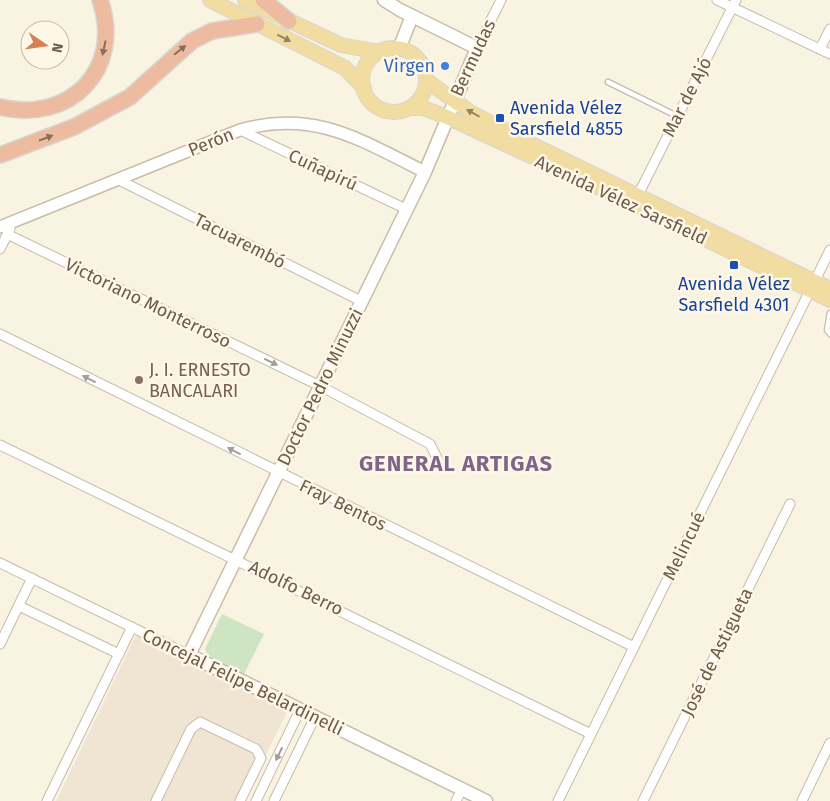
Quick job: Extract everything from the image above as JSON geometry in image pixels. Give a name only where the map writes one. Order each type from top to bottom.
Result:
[{"type":"highway","points":[[0,107],[14,111],[43,110],[69,99],[88,84],[95,73],[105,48],[106,23],[100,0]]},
{"type":"highway","points":[[263,0],[289,21]]},
{"type":"highway","points":[[0,154],[74,127],[130,97],[170,58],[192,41],[212,31],[257,24]]},
{"type":"main road","points":[[210,0],[345,68],[357,78],[372,102],[386,111],[394,112],[410,108],[422,96],[426,80],[425,72],[417,58],[399,48],[386,49],[379,52],[367,64],[362,80],[364,88]]},
{"type":"main road","points":[[245,0],[341,45],[379,52]]},
{"type":"main road","points":[[384,0],[477,48]]},
{"type":"main road","points":[[399,48],[412,16]]},
{"type":"main road","name":"Bermudas","points":[[447,117],[477,48]]},
{"type":"main road","name":"Avenida Vélez Sarsfield","points":[[426,80],[453,101],[531,144],[638,195],[812,286],[830,300]]},
{"type":"main road","name":"Avenida Vélez Sarsfield","points":[[410,108],[423,108],[447,117],[812,286],[830,289]]},
{"type":"main road","name":"Doctor Pedro Minuzzi","points":[[189,656],[425,172],[447,117]]},
{"type":"main road","name":"Concejal Felipe Belardinelli","points":[[189,656],[486,801]]},
{"type":"street","name":"Bermudas","points":[[477,48],[501,0]]},
{"type":"street","points":[[716,0],[734,4],[830,54]]},
{"type":"street","name":"Mar de Ajó","points":[[638,195],[676,116],[734,4]]},
{"type":"street","points":[[820,49],[830,29]]},
{"type":"street","name":"Perón","points":[[4,230],[14,220],[119,180],[240,130],[281,122],[326,127],[360,140],[425,172]]},
{"type":"street","name":"Cuñapirú","points":[[240,130],[406,209]]},
{"type":"street","name":"Tacuarembó","points":[[119,180],[361,301]]},
{"type":"street","points":[[0,249],[4,230]]},
{"type":"street","name":"Victoriano Monterroso","points":[[4,230],[320,386],[430,444],[440,464]]},
{"type":"street","name":"Melincué","points":[[558,801],[830,250]]},
{"type":"street","name":"Fray Bentos","points":[[0,334],[278,473],[634,647]]},
{"type":"street","name":"Adolfo Berro","points":[[0,445],[591,734]]},
{"type":"street","name":"José de Astigueta","points":[[644,801],[790,504]]},
{"type":"street","name":"Concejal Felipe Belardinelli","points":[[0,563],[189,656]]},
{"type":"street","points":[[0,644],[32,578]]},
{"type":"street","points":[[19,606],[119,654]]},
{"type":"street","points":[[47,801],[132,628]]},
{"type":"street","points":[[267,801],[257,799],[300,710]]},
{"type":"street","points":[[274,801],[315,717]]},
{"type":"street","points":[[156,801],[191,730],[200,722],[256,749],[260,755],[261,758],[240,801]]},
{"type":"street","points":[[802,801],[830,743]]},
{"type":"street","points":[[456,801],[462,789]]},
{"type":"lane","points":[[608,82],[676,116]]},
{"type":"lane","points":[[830,314],[827,330],[830,334]]},
{"type":"shaded area","points":[[136,635],[287,712],[243,801],[56,801]]},
{"type":"green space","points":[[222,614],[264,634],[244,674],[209,659],[205,649]]},
{"type":"place","name":"Virgen","points":[[445,66]]},
{"type":"place","name":"Avenida Vélez Sarsfield 4855","points":[[500,118]]},
{"type":"place","name":"Avenida Vélez Sarsfield 4301","points":[[734,265]]},
{"type":"place","name":"J. I. ERNESTO BANCALARI","points":[[139,380]]},
{"type":"district","name":"GENERAL ARTIGAS","points":[[456,463]]}]
